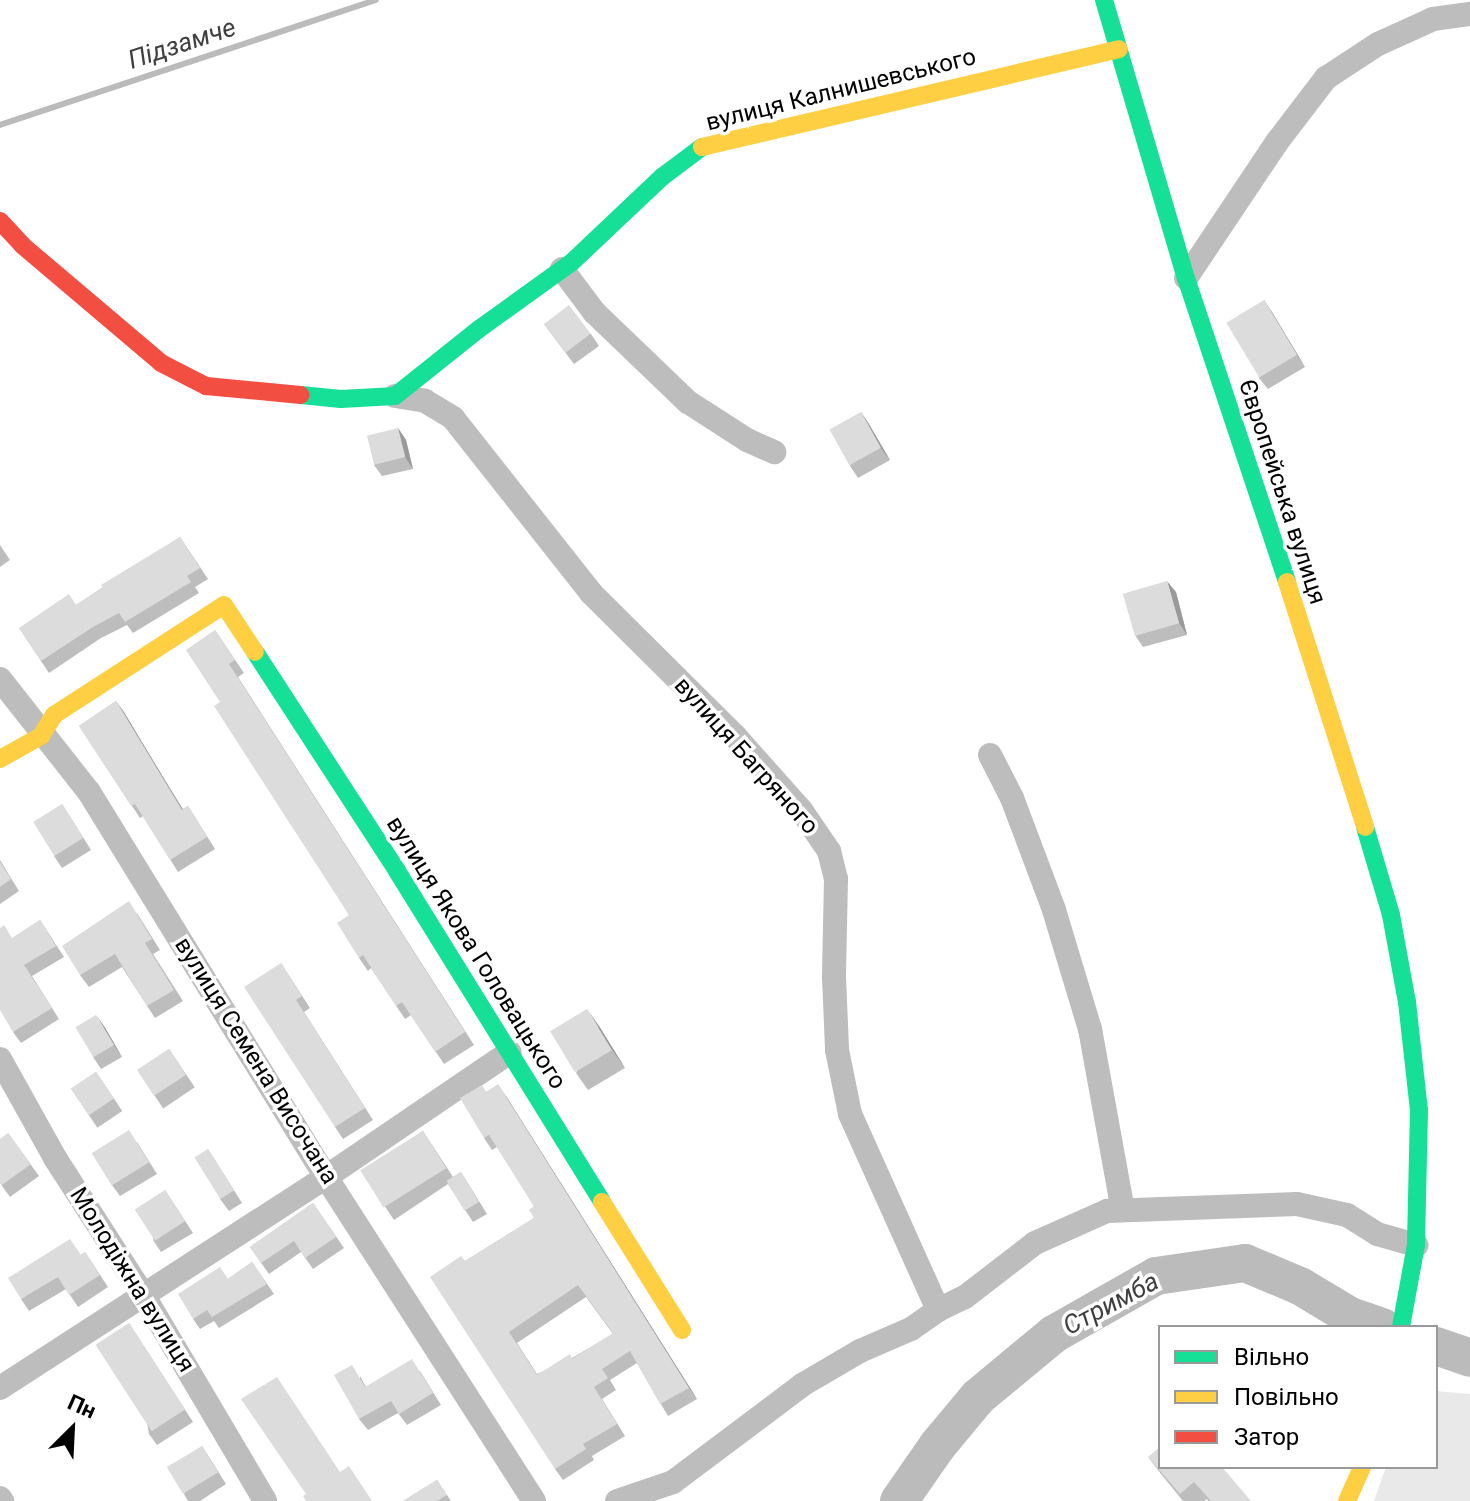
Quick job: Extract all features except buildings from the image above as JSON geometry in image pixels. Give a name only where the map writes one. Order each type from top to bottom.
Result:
[{"type":"street","name":"Європейська вулиця","points":[[1104,0],[1186,278],[1343,752],[1391,915],[1407,1002],[1419,1110],[1416,1245],[1401,1325]]},
{"type":"street","points":[[1186,278],[1277,142],[1326,78],[1378,44],[1433,19],[1470,14]]},
{"type":"street","name":"вулиця Калнишевського","points":[[395,396],[562,269],[662,177],[704,146],[1119,49]]},
{"type":"street","points":[[0,221],[22,245],[161,363],[206,386],[341,399],[395,396]]},
{"type":"street","points":[[562,269],[594,312],[688,402],[747,440],[774,452]]},
{"type":"street","name":"вулиця Багряного","points":[[395,396],[425,401],[453,418],[591,593],[735,736],[801,810],[829,851],[836,879],[834,977],[837,1050],[850,1114],[938,1310]]},
{"type":"street","name":"вулиця Якова Головацького","points":[[41,736],[54,715],[224,605],[397,871],[682,1330]]},
{"type":"street","name":"вулиця Семена Височана","points":[[0,679],[41,736],[89,792],[326,1177],[534,1501]]},
{"type":"street","points":[[0,759],[41,736]]},
{"type":"street","points":[[990,755],[1012,798],[1054,910],[1090,1029],[1123,1210]]},
{"type":"street","points":[[0,1388],[326,1177],[510,1052]]},
{"type":"street","name":"Молодіжна вулиця","points":[[0,1059],[55,1158],[144,1296],[265,1501]]},
{"type":"street","points":[[617,1501],[673,1482],[802,1385],[860,1351],[911,1329],[938,1310],[980,1288],[1035,1243],[1068,1225],[1107,1211],[1297,1204],[1338,1212],[1377,1234],[1416,1245]]},
{"type":"street","points":[[1347,1501],[1361,1469]]},
{"type":"shaded area","points":[[1438,1391],[1470,1394],[1470,1501],[1374,1501],[1385,1469],[1438,1469]]},
{"type":"waterway","name":"Підзамче","points":[[0,125],[376,0]]},
{"type":"waterway","name":"Стримба","points":[[899,1501],[938,1445],[978,1397],[1054,1334],[1156,1276],[1245,1263],[1300,1286],[1350,1316],[1376,1325]]},
{"type":"waterway","name":"Стримба","points":[[1438,1347],[1470,1358]]},
{"type":"traffic: fast","points":[[1104,0],[1186,278],[1287,582]]},
{"type":"traffic: fast","points":[[301,395],[341,399],[395,396],[479,329],[571,263],[662,177],[702,147]]},
{"type":"traffic: fast","points":[[255,652],[397,871],[602,1202]]},
{"type":"traffic: fast","points":[[1365,827],[1391,915],[1407,1002],[1419,1110],[1416,1245],[1401,1325]]},
{"type":"traffic: slow","points":[[702,147],[1119,49]]},
{"type":"traffic: slow","points":[[1287,582],[1365,827]]},
{"type":"traffic: slow","points":[[0,759],[41,736],[54,715],[224,605],[255,652]]},
{"type":"traffic: slow","points":[[602,1202],[682,1330]]},
{"type":"traffic: slow","points":[[1347,1501],[1361,1469]]},
{"type":"traffic: jam","points":[[0,221],[22,245],[161,363],[206,386],[301,395]]}]
